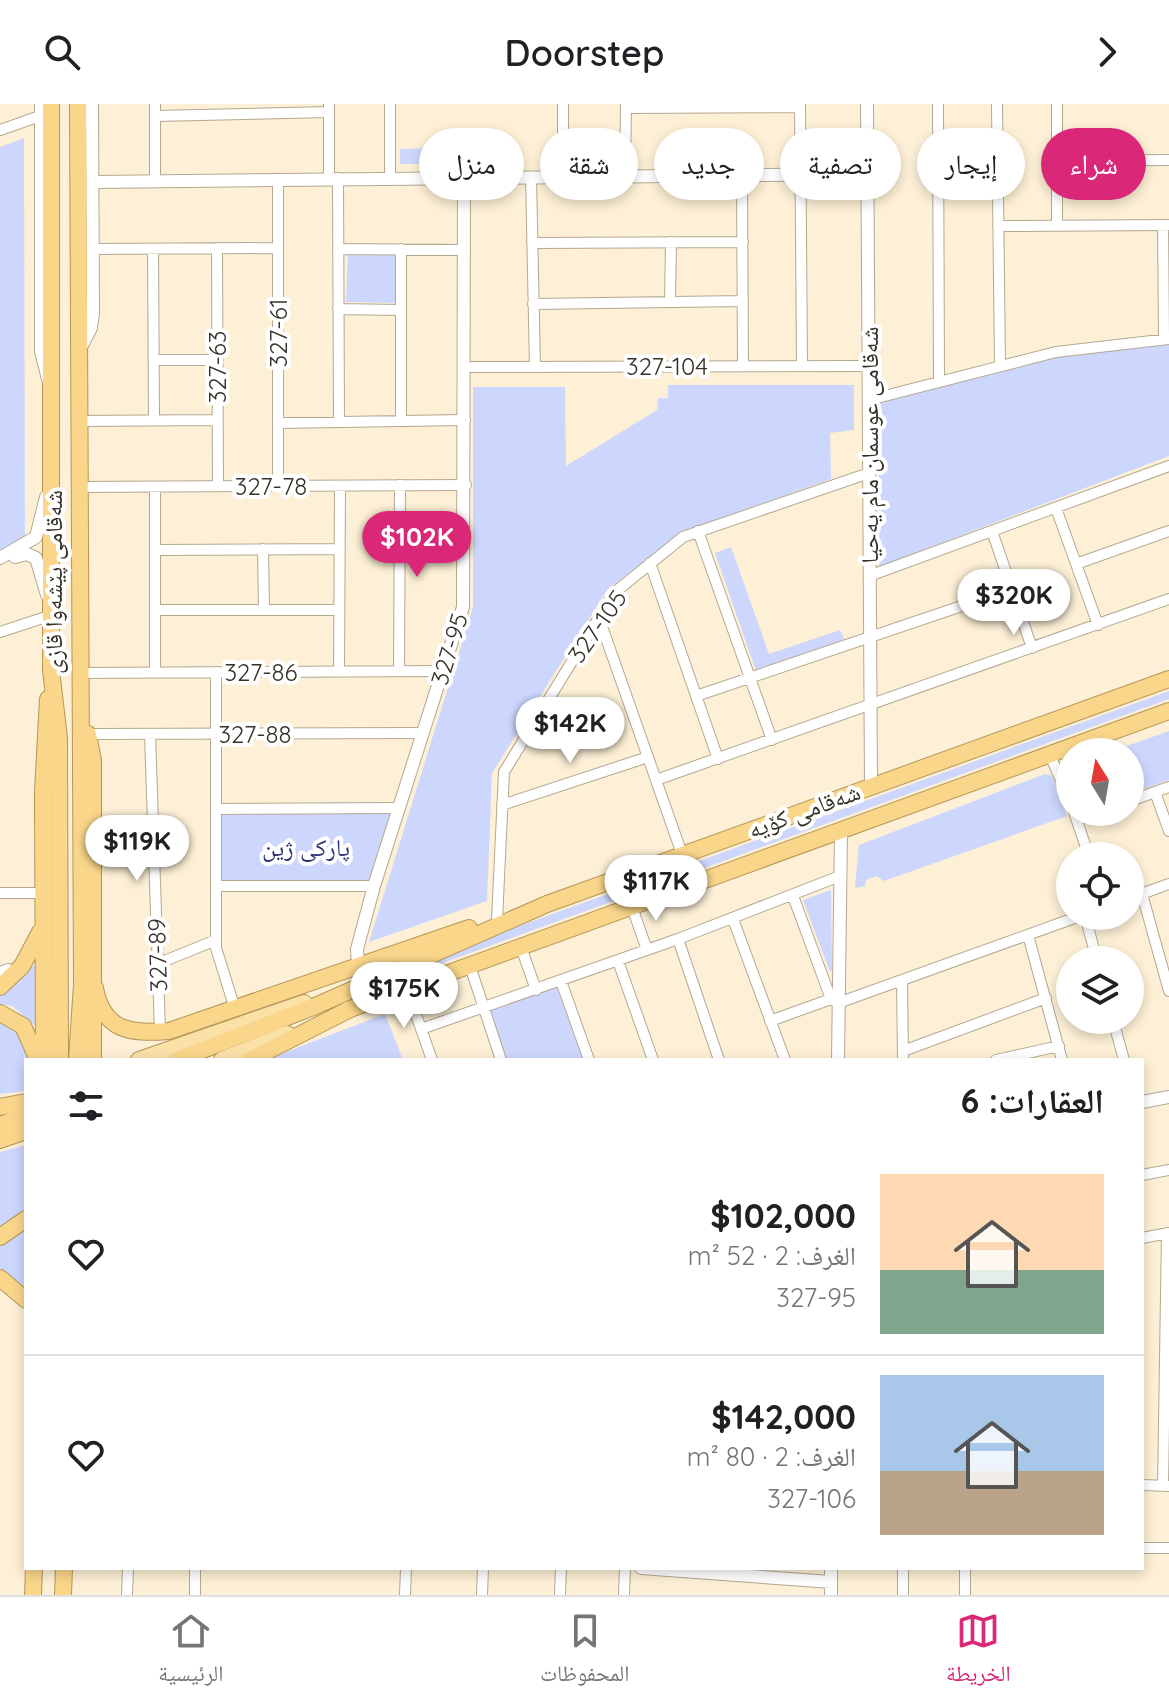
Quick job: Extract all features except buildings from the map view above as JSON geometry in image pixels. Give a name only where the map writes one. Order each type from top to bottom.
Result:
[{"type":"highway","name":"شەقامی پێشەوا قازی","points":[[77,1058],[82,984],[77,282],[84,181],[78,104]]},
{"type":"highway","name":"شەقامی پێشەوا قازی","points":[[44,108],[50,142],[51,670],[59,738],[60,1058]]},
{"type":"highway","points":[[50,142],[58,180],[65,185],[84,181]]},
{"type":"highway","points":[[51,231],[57,229],[66,233],[77,282]]},
{"type":"highway","points":[[41,1058],[44,739],[51,670]]},
{"type":"highway","name":"شەقامی کۆیە","points":[[182,1058],[313,1007],[347,989],[547,904],[1169,679]]},
{"type":"highway","points":[[80,707],[93,761],[93,1058]]},
{"type":"highway","name":"شەقامی کۆیە","points":[[350,1009],[1169,711]]},
{"type":"highway","points":[[95,988],[99,1008],[112,1022],[134,1031],[160,1031],[235,1009],[437,937],[547,904]]},
{"type":"highway","points":[[0,987],[18,972],[33,948],[44,919]]},
{"type":"highway","points":[[254,1058],[350,1009]]},
{"type":"highway","points":[[0,1013],[23,1026],[40,1058]]},
{"type":"highway","points":[[0,1109],[14,1126]]},
{"type":"highway","points":[[0,1237],[24,1220]]},
{"type":"highway","points":[[0,1278],[24,1298]]},
{"type":"highway","points":[[33,1595],[34,1570]]},
{"type":"highway","points":[[63,1595],[64,1570]]},
{"type":"main road","points":[[145,1058],[347,989]]},
{"type":"main road","name":"شەقامی کۆیە","points":[[227,1058],[350,1009]]},
{"type":"street","points":[[77,354],[91,328],[93,249],[84,181],[92,104]]},
{"type":"street","points":[[155,104],[155,181]]},
{"type":"street","points":[[390,104],[390,177]]},
{"type":"street","points":[[563,104],[563,128]]},
{"type":"street","name":"شەقامی عوسمان مام یەحیا","points":[[867,104],[867,128]]},
{"type":"street","points":[[938,104],[939,382]]},
{"type":"street","points":[[997,104],[1000,366]]},
{"type":"street","points":[[1057,104],[1057,128]]},
{"type":"street","points":[[626,128],[626,106],[800,106],[801,128]]},
{"type":"street","points":[[0,130],[44,108],[41,360],[52,393]]},
{"type":"street","points":[[155,116],[270,108],[329,108],[338,249],[339,422]]},
{"type":"street","points":[[1146,160],[1169,160]]},
{"type":"street","points":[[84,181],[419,177]]},
{"type":"street","points":[[524,177],[540,177]]},
{"type":"street","points":[[531,177],[535,367]]},
{"type":"street","name":"327-61","points":[[278,179],[278,486]]},
{"type":"street","name":"327-95","points":[[358,967],[357,949],[374,886],[463,607],[466,485],[464,200]]},
{"type":"street","points":[[742,200],[743,366]]},
{"type":"street","points":[[802,366],[803,200]]},
{"type":"street","name":"شەقامی عوسمان مام یەحیا","points":[[868,200],[871,786]]},
{"type":"street","points":[[1057,200],[1057,225]]},
{"type":"street","points":[[869,400],[1056,352],[1167,338],[1166,225],[998,226]]},
{"type":"street","points":[[670,302],[671,242]]},
{"type":"street","points":[[532,243],[743,242]]},
{"type":"street","name":"327-63","points":[[217,248],[218,486]]},
{"type":"street","points":[[93,249],[278,248]]},
{"type":"street","points":[[153,249],[154,420]]},
{"type":"street","points":[[338,249],[465,250]]},
{"type":"street","points":[[401,249],[401,421]]},
{"type":"street","points":[[533,304],[743,301]]},
{"type":"street","points":[[338,309],[401,310]]},
{"type":"street","points":[[154,360],[217,360]]},
{"type":"street","name":"327-104","points":[[466,367],[868,366]]},
{"type":"street","points":[[77,421],[217,420]]},
{"type":"street","points":[[278,423],[465,420]]},
{"type":"street","points":[[0,560],[36,537],[53,466]]},
{"type":"street","points":[[869,576],[1169,466]]},
{"type":"street","name":"327-105","points":[[497,920],[504,772],[614,593],[683,537],[869,473]]},
{"type":"street","points":[[399,671],[400,485]]},
{"type":"street","name":"327-78","points":[[77,487],[466,485]]},
{"type":"street","points":[[339,672],[340,486]]},
{"type":"street","points":[[155,487],[155,672]]},
{"type":"street","points":[[1056,508],[1098,625]]},
{"type":"street","points":[[698,531],[772,740]]},
{"type":"street","points":[[992,531],[1032,648]]},
{"type":"street","points":[[1076,564],[1169,531]]},
{"type":"street","points":[[263,549],[264,610]]},
{"type":"street","points":[[155,550],[340,549]]},
{"type":"street","points":[[0,560],[23,554],[36,558],[52,615],[0,632]]},
{"type":"street","points":[[650,563],[718,759]]},
{"type":"street","points":[[696,696],[1012,589]]},
{"type":"street","points":[[656,780],[1169,599]]},
{"type":"street","points":[[155,610],[339,610]]},
{"type":"street","points":[[599,618],[682,854]]},
{"type":"street","name":"327-86","points":[[79,673],[443,671]]},
{"type":"street","points":[[216,672],[216,940],[235,1009]]},
{"type":"street","name":"327-88","points":[[88,734],[422,733]]},
{"type":"street","name":"327-89","points":[[150,734],[160,1031]]},
{"type":"street","points":[[1050,755],[1056,769]]},
{"type":"street","points":[[502,805],[648,757]]},
{"type":"street","points":[[1144,796],[1169,787]]},
{"type":"street","points":[[1155,792],[1169,831]]},
{"type":"street","points":[[216,809],[399,808]]},
{"type":"street","points":[[835,1058],[834,1001],[841,831]]},
{"type":"street","points":[[421,1029],[618,961],[840,876]]},
{"type":"street","points":[[1144,893],[1169,884]]},
{"type":"street","points":[[216,886],[374,886]]},
{"type":"street","points":[[0,893],[43,893]]},
{"type":"street","points":[[793,896],[834,1001]]},
{"type":"street","points":[[1144,901],[1169,991]]},
{"type":"street","points":[[632,907],[647,950]]},
{"type":"street","points":[[733,919],[784,1058]]},
{"type":"street","points":[[770,1021],[902,980],[1056,925]]},
{"type":"street","points":[[1028,935],[1062,1058]]},
{"type":"street","points":[[678,939],[718,1058]]},
{"type":"street","points":[[157,964],[216,940]]},
{"type":"street","points":[[521,947],[536,990]]},
{"type":"street","points":[[618,961],[652,1058]]},
{"type":"street","points":[[470,966],[500,1058]]},
{"type":"street","points":[[0,972],[8,969],[18,972]]},
{"type":"street","points":[[902,980],[903,1055],[1046,998]]},
{"type":"street","points":[[561,981],[588,1058]]},
{"type":"street","points":[[407,989],[431,1058]]},
{"type":"street","points":[[1117,1034],[1123,1058]]},
{"type":"street","points":[[1005,1058],[1059,1046]]},
{"type":"street","points":[[1144,1102],[1169,1097]]},
{"type":"street","points":[[1144,1175],[1169,1170]]},
{"type":"street","points":[[1144,1238],[1168,1233],[1166,1486],[1144,1485]]},
{"type":"street","points":[[1144,1548],[1169,1548]]},
{"type":"street","points":[[127,1595],[128,1570]]},
{"type":"street","points":[[195,1570],[195,1595]]},
{"type":"street","points":[[405,1595],[406,1570]]},
{"type":"street","points":[[482,1595],[483,1570]]},
{"type":"street","points":[[560,1595],[561,1570]]},
{"type":"street","points":[[624,1595],[625,1570]]},
{"type":"street","points":[[703,1570],[764,1572],[831,1588]]},
{"type":"street","points":[[903,1570],[903,1595]]},
{"type":"street","points":[[965,1570],[965,1595]]},
{"type":"green space","points":[[24,138],[25,540],[0,550],[0,147]]},
{"type":"green space","points":[[419,148],[419,164],[400,164],[400,149]]},
{"type":"green space","points":[[348,250],[397,251],[395,303],[346,302]]},
{"type":"green space","points":[[1169,344],[1169,456],[879,567],[878,404],[1056,356]]},
{"type":"green space","points":[[668,385],[854,385],[854,430],[830,433],[831,479],[681,533],[607,590],[492,773],[487,901],[369,942],[473,607],[473,387],[565,387],[566,466],[657,410],[658,398],[668,398]]},
{"type":"green space","points":[[731,547],[769,654],[840,630],[845,641],[756,671],[715,553]]},
{"type":"green space","points":[[1169,691],[1169,699],[363,992],[500,933]]},
{"type":"green space","points":[[1169,731],[1169,780],[1144,789],[1144,740]]},
{"type":"green space","points":[[1045,774],[1052,776],[1056,787],[1056,820],[884,881],[876,876],[866,880],[865,886],[855,888],[859,845]]},
{"type":"green space","name":"پارکی ژین","points":[[394,810],[371,883],[219,884],[219,811]]},
{"type":"green space","points":[[831,890],[832,970],[830,972],[803,900]]},
{"type":"green space","points":[[39,961],[37,1027],[12,1006],[0,1004],[0,994]]},
{"type":"green space","points":[[557,988],[582,1058],[505,1058],[488,1010]]},
{"type":"green space","points":[[385,1014],[402,1058],[270,1058]]},
{"type":"green space","points":[[0,1021],[17,1029],[33,1058],[24,1058],[24,1091],[0,1094]]},
{"type":"green space","points":[[24,1146],[24,1213],[0,1232],[0,1152]]},
{"type":"green space","points":[[24,1228],[24,1287],[0,1268],[0,1242]]}]
